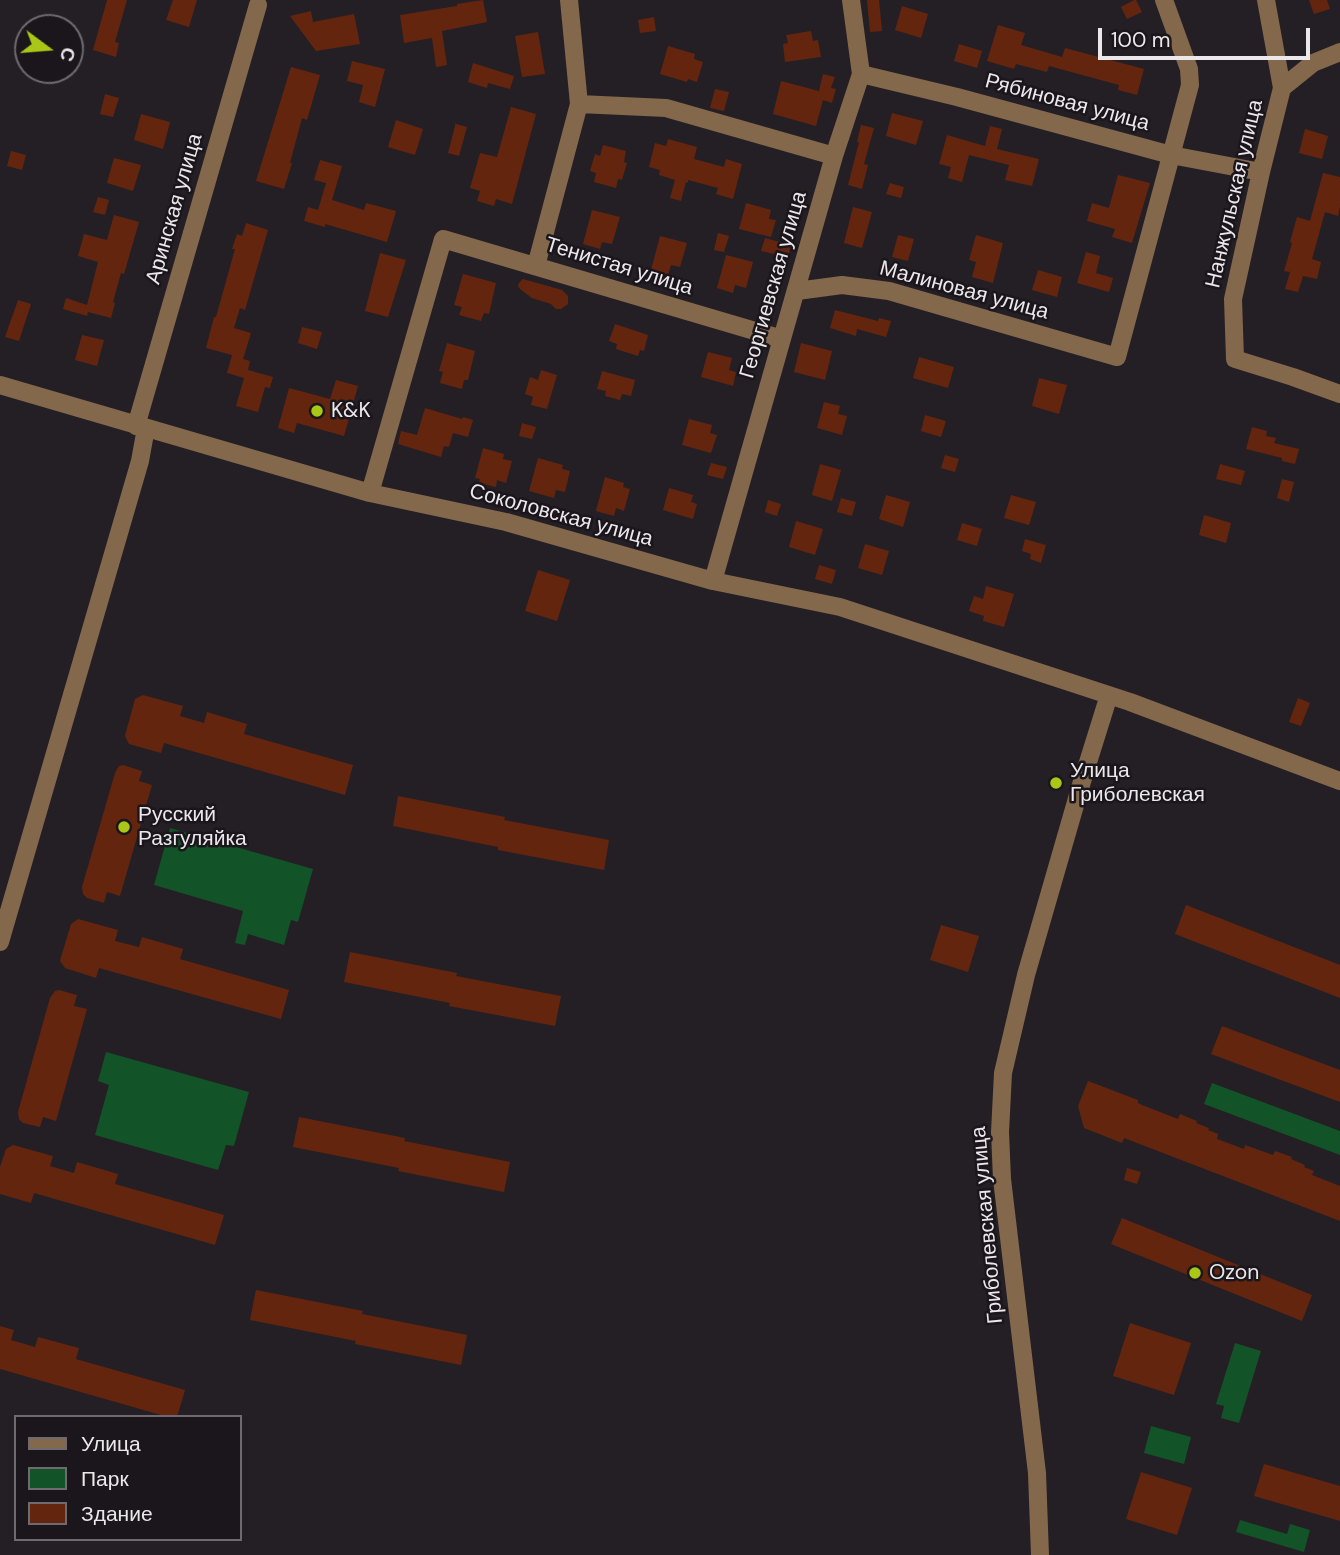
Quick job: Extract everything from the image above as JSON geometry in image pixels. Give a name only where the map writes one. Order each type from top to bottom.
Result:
[{"type":"street","points":[[536,266],[579,104],[569,0]]},
{"type":"street","name":"Георгиевская улица","points":[[713,581],[834,156],[861,74],[851,0]]},
{"type":"street","points":[[1164,0],[1189,69],[1191,85],[1171,155]]},
{"type":"street","name":"Нанжульская улица","points":[[1266,0],[1282,88],[1233,299],[1235,359],[1340,394]]},
{"type":"street","name":"Аринская улица","points":[[0,942],[140,461],[141,427],[261,2]]},
{"type":"street","points":[[1282,88],[1313,63],[1340,52]]},
{"type":"street","name":"Рябиновая улица","points":[[861,74],[1171,155],[1261,172]]},
{"type":"street","points":[[579,104],[666,108],[834,156]]},
{"type":"street","name":"Малиновая улица","points":[[797,291],[842,285],[889,291],[1117,357],[1171,155]]},
{"type":"street","name":"Тенистая улица","points":[[370,493],[443,239],[782,340]]},
{"type":"street","name":"Соколовская улица","points":[[0,385],[370,493],[506,522],[713,581],[840,607],[1109,695],[1340,781]]},
{"type":"street","name":"Гриболевская улица","points":[[1040,1555],[1037,1473],[1002,1179],[1000,1132],[1003,1073],[1026,975],[1109,695]]},
{"type":"green space","points":[[170,828],[313,869],[298,922],[291,920],[284,945],[248,934],[245,945],[235,943],[243,911],[154,885]]},
{"type":"green space","points":[[106,1052],[249,1092],[234,1146],[226,1145],[218,1170],[95,1135],[109,1085],[98,1081]]},
{"type":"green space","points":[[1212,1083],[1340,1131],[1340,1155],[1204,1104]]},
{"type":"green space","points":[[1235,1343],[1261,1351],[1239,1423],[1221,1418],[1224,1406],[1216,1404]]},
{"type":"green space","points":[[1151,1426],[1191,1437],[1184,1464],[1144,1453]]},
{"type":"green space","points":[[1240,1520],[1287,1534],[1290,1524],[1310,1530],[1304,1552],[1236,1532]]},
{"type":"building","points":[[107,0],[127,0],[115,42],[119,43],[116,57],[93,50]]},
{"type":"building","points":[[173,0],[197,0],[189,27],[166,20]]},
{"type":"building","points":[[483,0],[487,22],[442,31],[447,65],[436,67],[432,38],[404,43],[400,15]]},
{"type":"building","points":[[867,0],[879,0],[882,31],[870,32]]},
{"type":"building","points":[[1134,0],[1142,12],[1127,19],[1121,7]]},
{"type":"building","points":[[1309,0],[1327,0],[1330,9],[1314,14]]},
{"type":"building","points":[[902,6],[928,14],[921,38],[895,30]]},
{"type":"building","points":[[311,11],[313,22],[354,14],[360,44],[316,51],[290,16]]},
{"type":"building","points":[[654,17],[656,31],[640,33],[638,20]]},
{"type":"building","points":[[998,25],[1025,33],[1021,45],[1062,57],[1065,48],[1144,69],[1137,95],[1118,90],[1119,85],[1049,66],[1047,72],[1016,64],[1014,69],[987,61]]},
{"type":"building","points":[[811,31],[813,41],[818,40],[821,57],[785,62],[783,44],[788,43],[786,35]]},
{"type":"building","points":[[538,32],[545,74],[522,77],[515,36]]},
{"type":"building","points":[[959,44],[982,51],[977,68],[954,61]]},
{"type":"building","points":[[668,46],[695,54],[694,59],[703,62],[697,82],[688,79],[687,82],[660,74]]},
{"type":"building","points":[[352,61],[385,69],[375,107],[359,102],[363,85],[347,81]]},
{"type":"building","points":[[473,63],[514,76],[510,89],[488,83],[487,88],[468,82]]},
{"type":"building","points":[[291,67],[320,75],[307,120],[302,118],[284,189],[256,181]]},
{"type":"building","points":[[823,74],[835,77],[831,88],[836,89],[832,103],[823,100],[816,126],[773,114],[781,81],[819,91]]},
{"type":"building","points":[[715,89],[729,92],[724,111],[710,108]]},
{"type":"building","points":[[105,94],[119,98],[113,117],[100,114]]},
{"type":"building","points":[[511,107],[536,114],[512,204],[496,199],[494,206],[477,201],[480,191],[470,188],[480,153],[497,157]]},
{"type":"building","points":[[892,113],[923,121],[916,145],[886,136]]},
{"type":"building","points":[[141,114],[170,122],[163,149],[134,140]]},
{"type":"building","points":[[396,120],[423,129],[415,155],[388,147]]},
{"type":"building","points":[[456,122],[467,127],[459,156],[448,153]]},
{"type":"building","points":[[861,125],[874,128],[864,164],[868,165],[862,189],[848,185]]},
{"type":"building","points":[[990,126],[1002,129],[997,149],[1039,159],[1032,186],[1005,180],[1009,165],[969,155],[962,182],[948,178],[951,167],[939,164],[947,135],[985,146]]},
{"type":"building","points":[[1305,129],[1328,136],[1322,159],[1299,153]]},
{"type":"building","points":[[668,139],[697,147],[694,159],[724,167],[726,159],[742,164],[733,199],[716,194],[718,188],[688,180],[681,201],[670,198],[675,180],[659,175],[660,170],[649,167],[655,143],[666,146]]},
{"type":"building","points":[[603,145],[626,151],[624,162],[627,163],[622,180],[618,179],[616,188],[594,182],[596,173],[590,171],[595,154],[600,156]]},
{"type":"building","points":[[11,151],[26,155],[22,170],[7,166]]},
{"type":"building","points":[[114,158],[141,165],[133,191],[107,183]]},
{"type":"building","points":[[320,160],[342,166],[332,200],[364,210],[366,203],[396,211],[387,242],[325,224],[325,227],[304,221],[308,207],[318,210],[326,183],[314,180]]},
{"type":"building","points":[[1323,173],[1340,177],[1338,216],[1325,212],[1312,259],[1321,262],[1317,279],[1303,276],[1298,292],[1285,289],[1290,272],[1284,271],[1297,217],[1310,221]]},
{"type":"building","points":[[1118,175],[1150,183],[1132,243],[1112,237],[1115,229],[1087,221],[1092,203],[1109,208]]},
{"type":"building","points":[[890,183],[904,187],[901,198],[886,194]]},
{"type":"building","points":[[98,197],[109,200],[105,215],[93,212]]},
{"type":"building","points":[[746,203],[771,210],[769,219],[776,220],[771,237],[739,229]]},
{"type":"building","points":[[853,207],[872,212],[862,248],[844,243]]},
{"type":"building","points":[[592,210],[620,217],[612,244],[602,242],[600,249],[583,244]]},
{"type":"building","points":[[114,215],[139,222],[124,274],[121,273],[111,318],[88,312],[87,316],[63,309],[66,298],[87,305],[98,262],[78,256],[84,234],[107,240]]},
{"type":"building","points":[[246,223],[268,230],[245,310],[240,308],[234,328],[251,333],[243,359],[250,361],[248,370],[273,377],[270,388],[265,387],[258,412],[236,406],[244,378],[227,373],[232,355],[206,348],[235,249],[232,249],[237,234],[242,236]]},
{"type":"building","points":[[718,233],[729,236],[724,252],[714,250]]},
{"type":"building","points":[[898,235],[914,239],[908,261],[892,257]]},
{"type":"building","points":[[976,235],[1003,243],[993,283],[972,277],[976,262],[969,260]]},
{"type":"building","points":[[660,236],[687,243],[680,267],[671,265],[668,275],[651,270]]},
{"type":"building","points":[[765,238],[791,245],[788,257],[761,251]]},
{"type":"building","points":[[1086,252],[1100,256],[1096,273],[1113,278],[1109,292],[1077,283]]},
{"type":"building","points":[[380,253],[406,260],[388,317],[365,311]]},
{"type":"building","points":[[726,255],[753,262],[746,288],[735,285],[733,293],[717,288]]},
{"type":"building","points":[[1038,270],[1062,277],[1057,297],[1032,290]]},
{"type":"building","points":[[463,274],[496,283],[489,314],[484,313],[481,321],[459,315],[462,307],[454,305]]},
{"type":"building","points":[[523,279],[562,290],[568,296],[568,304],[556,309],[551,304],[532,298],[518,286]]},
{"type":"building","points":[[18,300],[31,304],[19,341],[5,337]]},
{"type":"building","points":[[835,310],[878,321],[879,318],[891,321],[886,337],[857,329],[856,336],[830,328]]},
{"type":"building","points":[[615,324],[648,335],[644,351],[640,350],[638,356],[616,349],[617,344],[609,341]]},
{"type":"building","points":[[302,327],[322,332],[317,349],[298,343]]},
{"type":"building","points":[[82,335],[104,340],[97,366],[75,360]]},
{"type":"building","points":[[447,343],[475,351],[468,380],[464,380],[462,389],[440,383],[443,372],[439,371]]},
{"type":"building","points":[[801,343],[832,351],[825,380],[794,372]]},
{"type":"building","points":[[708,352],[732,358],[729,370],[736,372],[733,386],[701,377]]},
{"type":"building","points":[[919,357],[954,367],[948,388],[913,378]]},
{"type":"building","points":[[541,370],[557,375],[547,409],[531,405],[533,397],[525,394],[530,377],[538,380]]},
{"type":"building","points":[[602,371],[635,380],[631,396],[622,394],[620,400],[605,396],[606,391],[597,389]]},
{"type":"building","points":[[1039,378],[1067,385],[1059,414],[1032,406]]},
{"type":"building","name":"K&K","points":[[336,380],[358,386],[344,436],[297,423],[294,433],[278,428],[289,388],[330,399]]},
{"type":"building","points":[[824,402],[840,406],[838,414],[847,416],[842,435],[817,428]]},
{"type":"building","points":[[425,408],[473,420],[468,437],[453,433],[449,447],[444,446],[441,457],[398,444],[401,431],[417,435]]},
{"type":"building","points":[[925,415],[946,421],[941,437],[921,431]]},
{"type":"building","points":[[689,419],[712,425],[710,433],[717,435],[711,453],[682,445]]},
{"type":"building","points":[[522,423],[536,427],[532,439],[519,436]]},
{"type":"building","points":[[1252,427],[1267,431],[1266,436],[1276,438],[1274,443],[1299,449],[1295,464],[1246,449]]},
{"type":"building","points":[[483,448],[504,454],[503,459],[512,461],[506,483],[497,480],[496,487],[479,483],[480,479],[475,478]]},
{"type":"building","points":[[945,455],[959,459],[955,472],[941,468]]},
{"type":"building","points":[[538,458],[563,465],[562,469],[570,471],[565,492],[556,490],[554,498],[529,491]]},
{"type":"building","points":[[711,463],[727,467],[723,479],[707,475]]},
{"type":"building","points":[[820,464],[841,470],[832,501],[812,495]]},
{"type":"building","points":[[1220,464],[1245,471],[1241,485],[1216,479]]},
{"type":"building","points":[[605,477],[624,483],[623,487],[630,489],[624,511],[616,508],[614,516],[596,511]]},
{"type":"building","points":[[1282,479],[1294,482],[1289,502],[1277,498]]},
{"type":"building","points":[[669,488],[693,495],[691,502],[697,504],[693,519],[663,510]]},
{"type":"building","points":[[886,495],[910,502],[903,527],[879,519]]},
{"type":"building","points":[[1011,495],[1036,502],[1029,525],[1004,518]]},
{"type":"building","points":[[841,498],[856,502],[852,516],[837,512]]},
{"type":"building","points":[[768,500],[781,504],[777,516],[765,512]]},
{"type":"building","points":[[1204,515],[1231,523],[1226,543],[1199,535]]},
{"type":"building","points":[[796,521],[823,529],[815,555],[789,547]]},
{"type":"building","points":[[962,523],[982,529],[977,546],[957,540]]},
{"type":"building","points":[[1025,539],[1046,545],[1041,563],[1030,559],[1031,554],[1022,551]]},
{"type":"building","points":[[865,544],[889,551],[882,575],[858,568]]},
{"type":"building","points":[[819,565],[836,570],[832,584],[815,579]]},
{"type":"building","points":[[538,570],[570,580],[557,621],[525,611]]},
{"type":"building","points":[[986,586],[1014,594],[1004,627],[983,621],[984,616],[969,611],[974,596],[983,599]]},
{"type":"building","points":[[143,695],[183,706],[180,716],[204,723],[207,712],[247,724],[244,734],[353,765],[345,795],[164,743],[161,753],[129,744],[125,736],[135,699]]},
{"type":"building","points":[[1298,698],[1310,703],[1301,726],[1289,722]]},
{"type":"building","points":[[119,766],[142,771],[139,781],[152,785],[120,896],[107,892],[104,903],[87,898],[82,887],[115,773]]},
{"type":"building","points":[[398,796],[609,840],[604,870],[393,826]]},
{"type":"building","points":[[1186,905],[1340,965],[1340,998],[1175,934]]},
{"type":"building","points":[[78,919],[118,930],[115,941],[139,947],[142,937],[183,949],[180,959],[289,990],[281,1019],[99,968],[96,978],[65,968],[60,961],[61,957],[71,924]]},
{"type":"building","points":[[941,925],[979,936],[968,972],[930,960]]},
{"type":"building","points":[[350,952],[561,996],[555,1026],[344,982]]},
{"type":"building","points":[[59,990],[77,995],[74,1006],[87,1009],[56,1121],[43,1117],[40,1127],[23,1123],[18,1112],[50,998]]},
{"type":"building","points":[[1222,1026],[1340,1070],[1340,1102],[1211,1054]]},
{"type":"building","points":[[1088,1081],[1178,1119],[1180,1114],[1197,1121],[1196,1123],[1218,1134],[1217,1139],[1244,1149],[1245,1145],[1273,1155],[1275,1151],[1292,1157],[1291,1159],[1314,1171],[1312,1175],[1340,1186],[1340,1221],[1124,1138],[1122,1143],[1084,1128],[1078,1106]]},
{"type":"building","points":[[299,1117],[510,1162],[504,1192],[293,1147]]},
{"type":"building","points":[[13,1145],[53,1156],[50,1166],[74,1173],[77,1162],[118,1174],[115,1184],[224,1215],[215,1245],[34,1193],[31,1203],[0,1194],[0,1167],[6,1149]]},
{"type":"building","points":[[1127,1168],[1141,1172],[1137,1184],[1124,1180]]},
{"type":"building","points":[[1122,1218],[1312,1295],[1302,1321],[1111,1244]]},
{"type":"building","points":[[256,1290],[467,1335],[461,1365],[250,1320]]},
{"type":"building","points":[[1130,1323],[1191,1343],[1174,1395],[1113,1376]]},
{"type":"building","points":[[0,1326],[14,1330],[11,1340],[35,1347],[38,1337],[79,1348],[76,1359],[185,1390],[178,1415],[161,1415],[0,1369]]},
{"type":"building","points":[[1264,1464],[1340,1486],[1340,1521],[1254,1496]]},
{"type":"building","points":[[1141,1472],[1192,1488],[1177,1535],[1126,1519]]},
{"type":"place","name":"K&K","points":[[317,411]]},
{"type":"place","name":"Улица Гриболевская","points":[[1056,783]]},
{"type":"place","name":"Русский Разгуляйка","points":[[124,827]]},
{"type":"place","name":"Ozon","points":[[1195,1273]]}]
